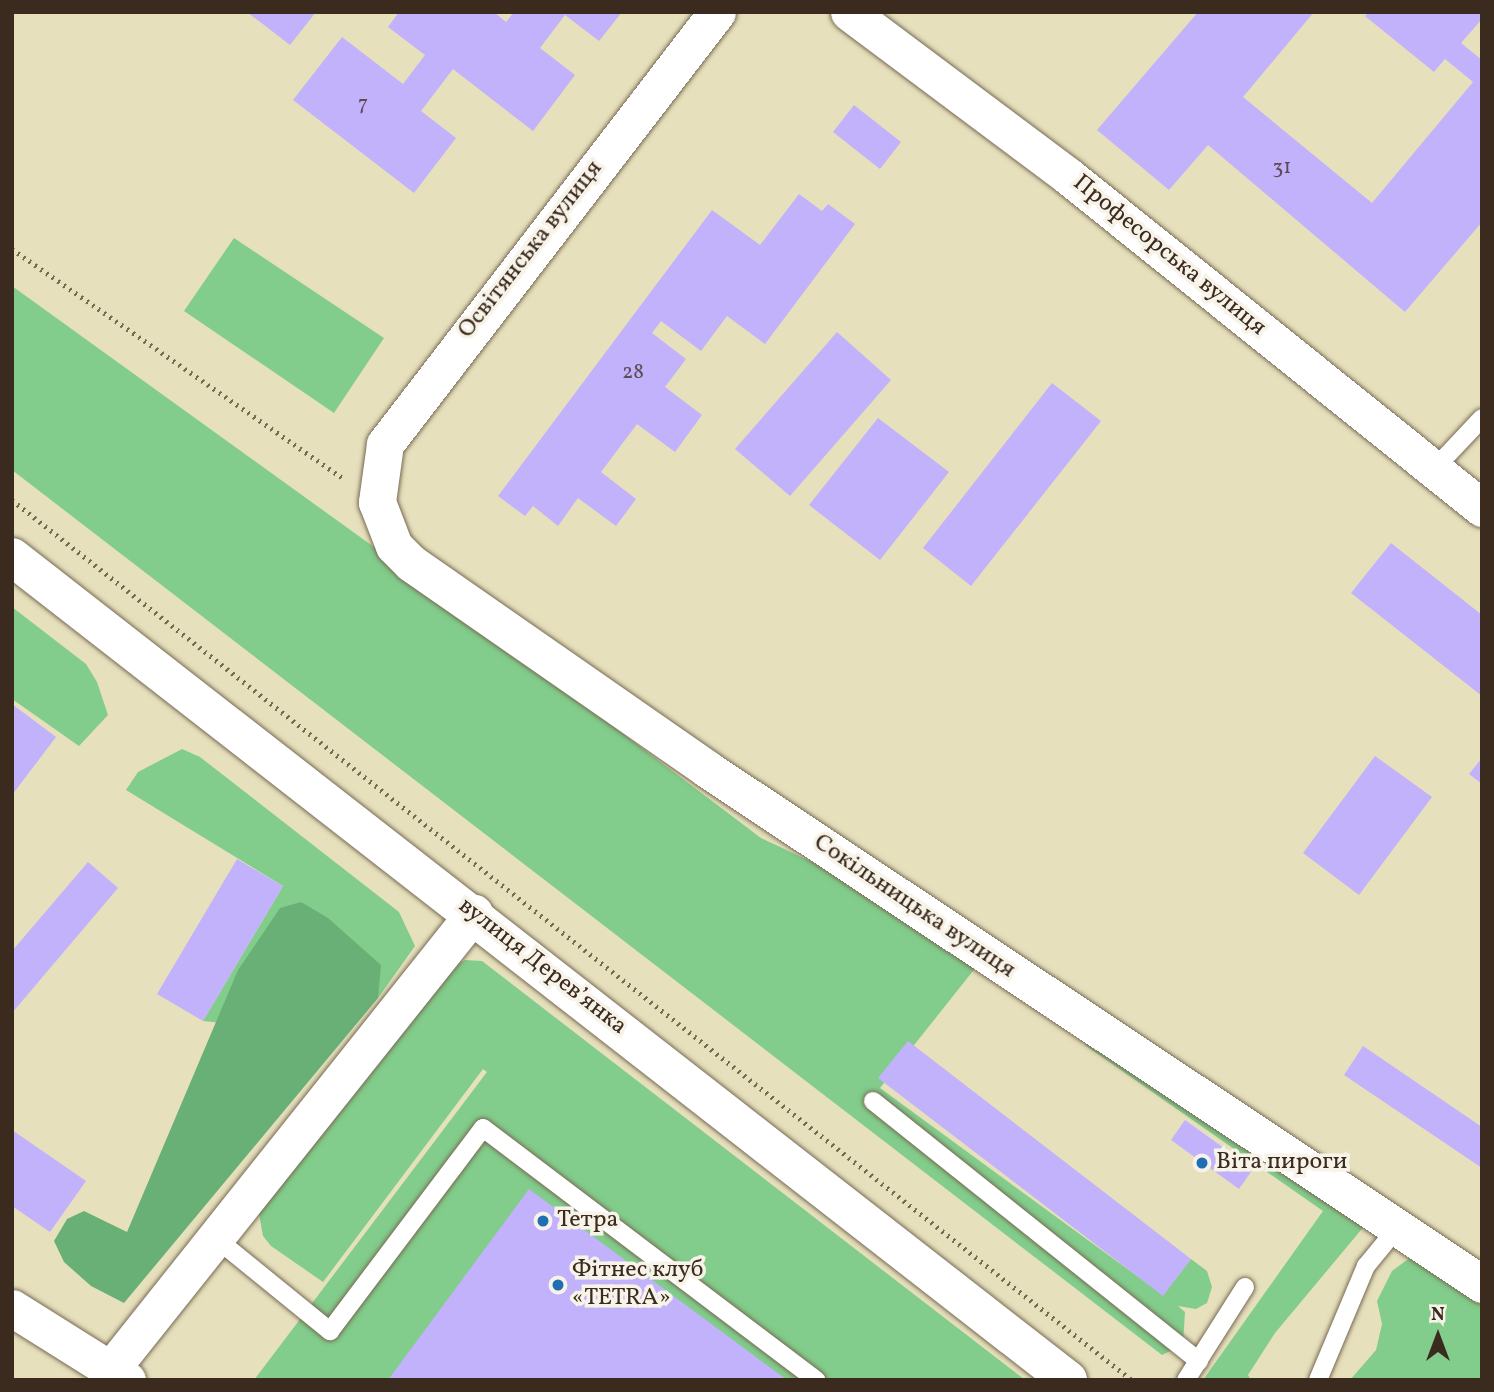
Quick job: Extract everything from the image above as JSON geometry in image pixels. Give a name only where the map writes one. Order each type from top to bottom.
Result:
[{"type":"main road","name":"вулиця Дерев’янка","points":[[12,557],[474,913],[1068,1380]]},
{"type":"street","name":"Освітянська вулиця","points":[[377,502],[385,444],[717,12]]},
{"type":"street","name":"Професорська вулиця","points":[[849,12],[1069,176],[1482,508]]},
{"type":"street","name":"Сокільницька вулиця","points":[[377,502],[394,546],[411,563],[707,769],[1482,1284]]},
{"type":"street","points":[[12,1308],[119,1374],[213,1236],[474,913]]},
{"type":"lane","points":[[1434,469],[1482,418]]},
{"type":"lane","points":[[873,1101],[1199,1361]]},
{"type":"lane","points":[[213,1236],[330,1331],[482,1128],[816,1380]]},
{"type":"lane","points":[[1318,1380],[1366,1266],[1398,1227]]},
{"type":"lane","points":[[1186,1380],[1245,1287]]},
{"type":"path","points":[[12,249],[377,502]]},
{"type":"path","points":[[12,500],[1132,1380]]},
{"type":"green space","points":[[234,238],[384,338],[334,413],[184,311]]},
{"type":"green space","points":[[12,286],[410,573],[761,838],[992,947],[880,1088],[1163,1295],[1191,1259],[1207,1271],[1212,1287],[1207,1303],[1196,1309],[1178,1306],[1185,1312],[1183,1345],[1162,1355],[12,470]]},
{"type":"green space","points":[[12,607],[86,664],[97,682],[108,715],[79,746],[12,699]]},
{"type":"green space","points":[[182,749],[200,757],[399,912],[415,946],[378,998],[268,1028],[203,1021],[283,886],[126,790],[138,772]]},
{"type":"green space","points":[[301,902],[328,918],[381,965],[378,998],[124,1303],[91,1286],[64,1262],[54,1241],[67,1219],[84,1211],[127,1232],[238,970],[280,908]]},
{"type":"green space","name":"Тетра","points":[[465,960],[482,961],[1025,1380],[254,1380],[487,1072],[483,1069],[323,1282],[271,1246],[263,1236],[258,1208],[441,974]]},
{"type":"green space","points":[[1095,1032],[1366,1224],[1275,1333],[1248,1375],[1251,1380],[1203,1380],[1323,1211],[1085,1045]]},
{"type":"green space","points":[[1415,1254],[1482,1296],[1482,1380],[1350,1380],[1376,1350],[1382,1324],[1377,1301],[1392,1271]]},
{"type":"building","points":[[247,12],[316,12],[290,45]]},
{"type":"building","points":[[399,12],[494,12],[506,22],[514,12],[622,12],[599,41],[565,15],[540,48],[575,75],[533,131],[453,69],[421,111],[456,138],[414,193],[293,100],[342,37],[403,84],[425,55],[388,27]]},
{"type":"building","points":[[1198,12],[1314,12],[1243,97],[1372,203],[1473,82],[1445,59],[1434,72],[1365,16],[1369,12],[1482,12],[1482,19],[1461,43],[1482,60],[1482,222],[1405,312],[1208,145],[1169,190],[1097,130]]},
{"type":"building","points":[[854,105],[901,142],[880,169],[833,132]]},
{"type":"building","points":[[799,194],[822,211],[828,204],[855,224],[765,344],[727,316],[701,351],[661,321],[652,333],[686,359],[665,387],[702,415],[675,452],[637,424],[601,472],[636,499],[616,526],[578,498],[558,526],[533,506],[525,516],[498,496],[712,210],[760,245]]},
{"type":"building","points":[[837,332],[891,380],[790,496],[735,449]]},
{"type":"building","points":[[1052,383],[1101,421],[971,586],[923,548]]},
{"type":"building","points":[[878,418],[949,472],[880,560],[809,505]]},
{"type":"building","points":[[1391,543],[1482,615],[1482,696],[1351,593]]},
{"type":"building","points":[[12,704],[56,737],[12,795]]},
{"type":"building","points":[[1375,756],[1432,797],[1359,895],[1303,853]]},
{"type":"building","points":[[1482,758],[1482,784],[1469,774]]},
{"type":"building","points":[[237,859],[283,886],[203,1021],[157,994]]},
{"type":"building","points":[[88,862],[118,888],[12,1013],[12,951]]},
{"type":"building","points":[[908,1041],[1191,1259],[1163,1296],[878,1078]]},
{"type":"building","points":[[1363,1046],[1482,1127],[1482,1168],[1344,1075]]},
{"type":"building","points":[[1185,1120],[1253,1169],[1239,1189],[1171,1140]]},
{"type":"building","points":[[12,1130],[86,1181],[50,1232],[12,1206]]},
{"type":"building","name":"Фітнес клуб «TETRA»","points":[[529,1189],[787,1380],[388,1380]]},
{"type":"place","name":"Віта пироги","points":[[1202,1163]]},
{"type":"place","name":"Тетра","points":[[543,1221]]},
{"type":"place","name":"Фітнес клуб «TETRA»","points":[[558,1285]]}]
